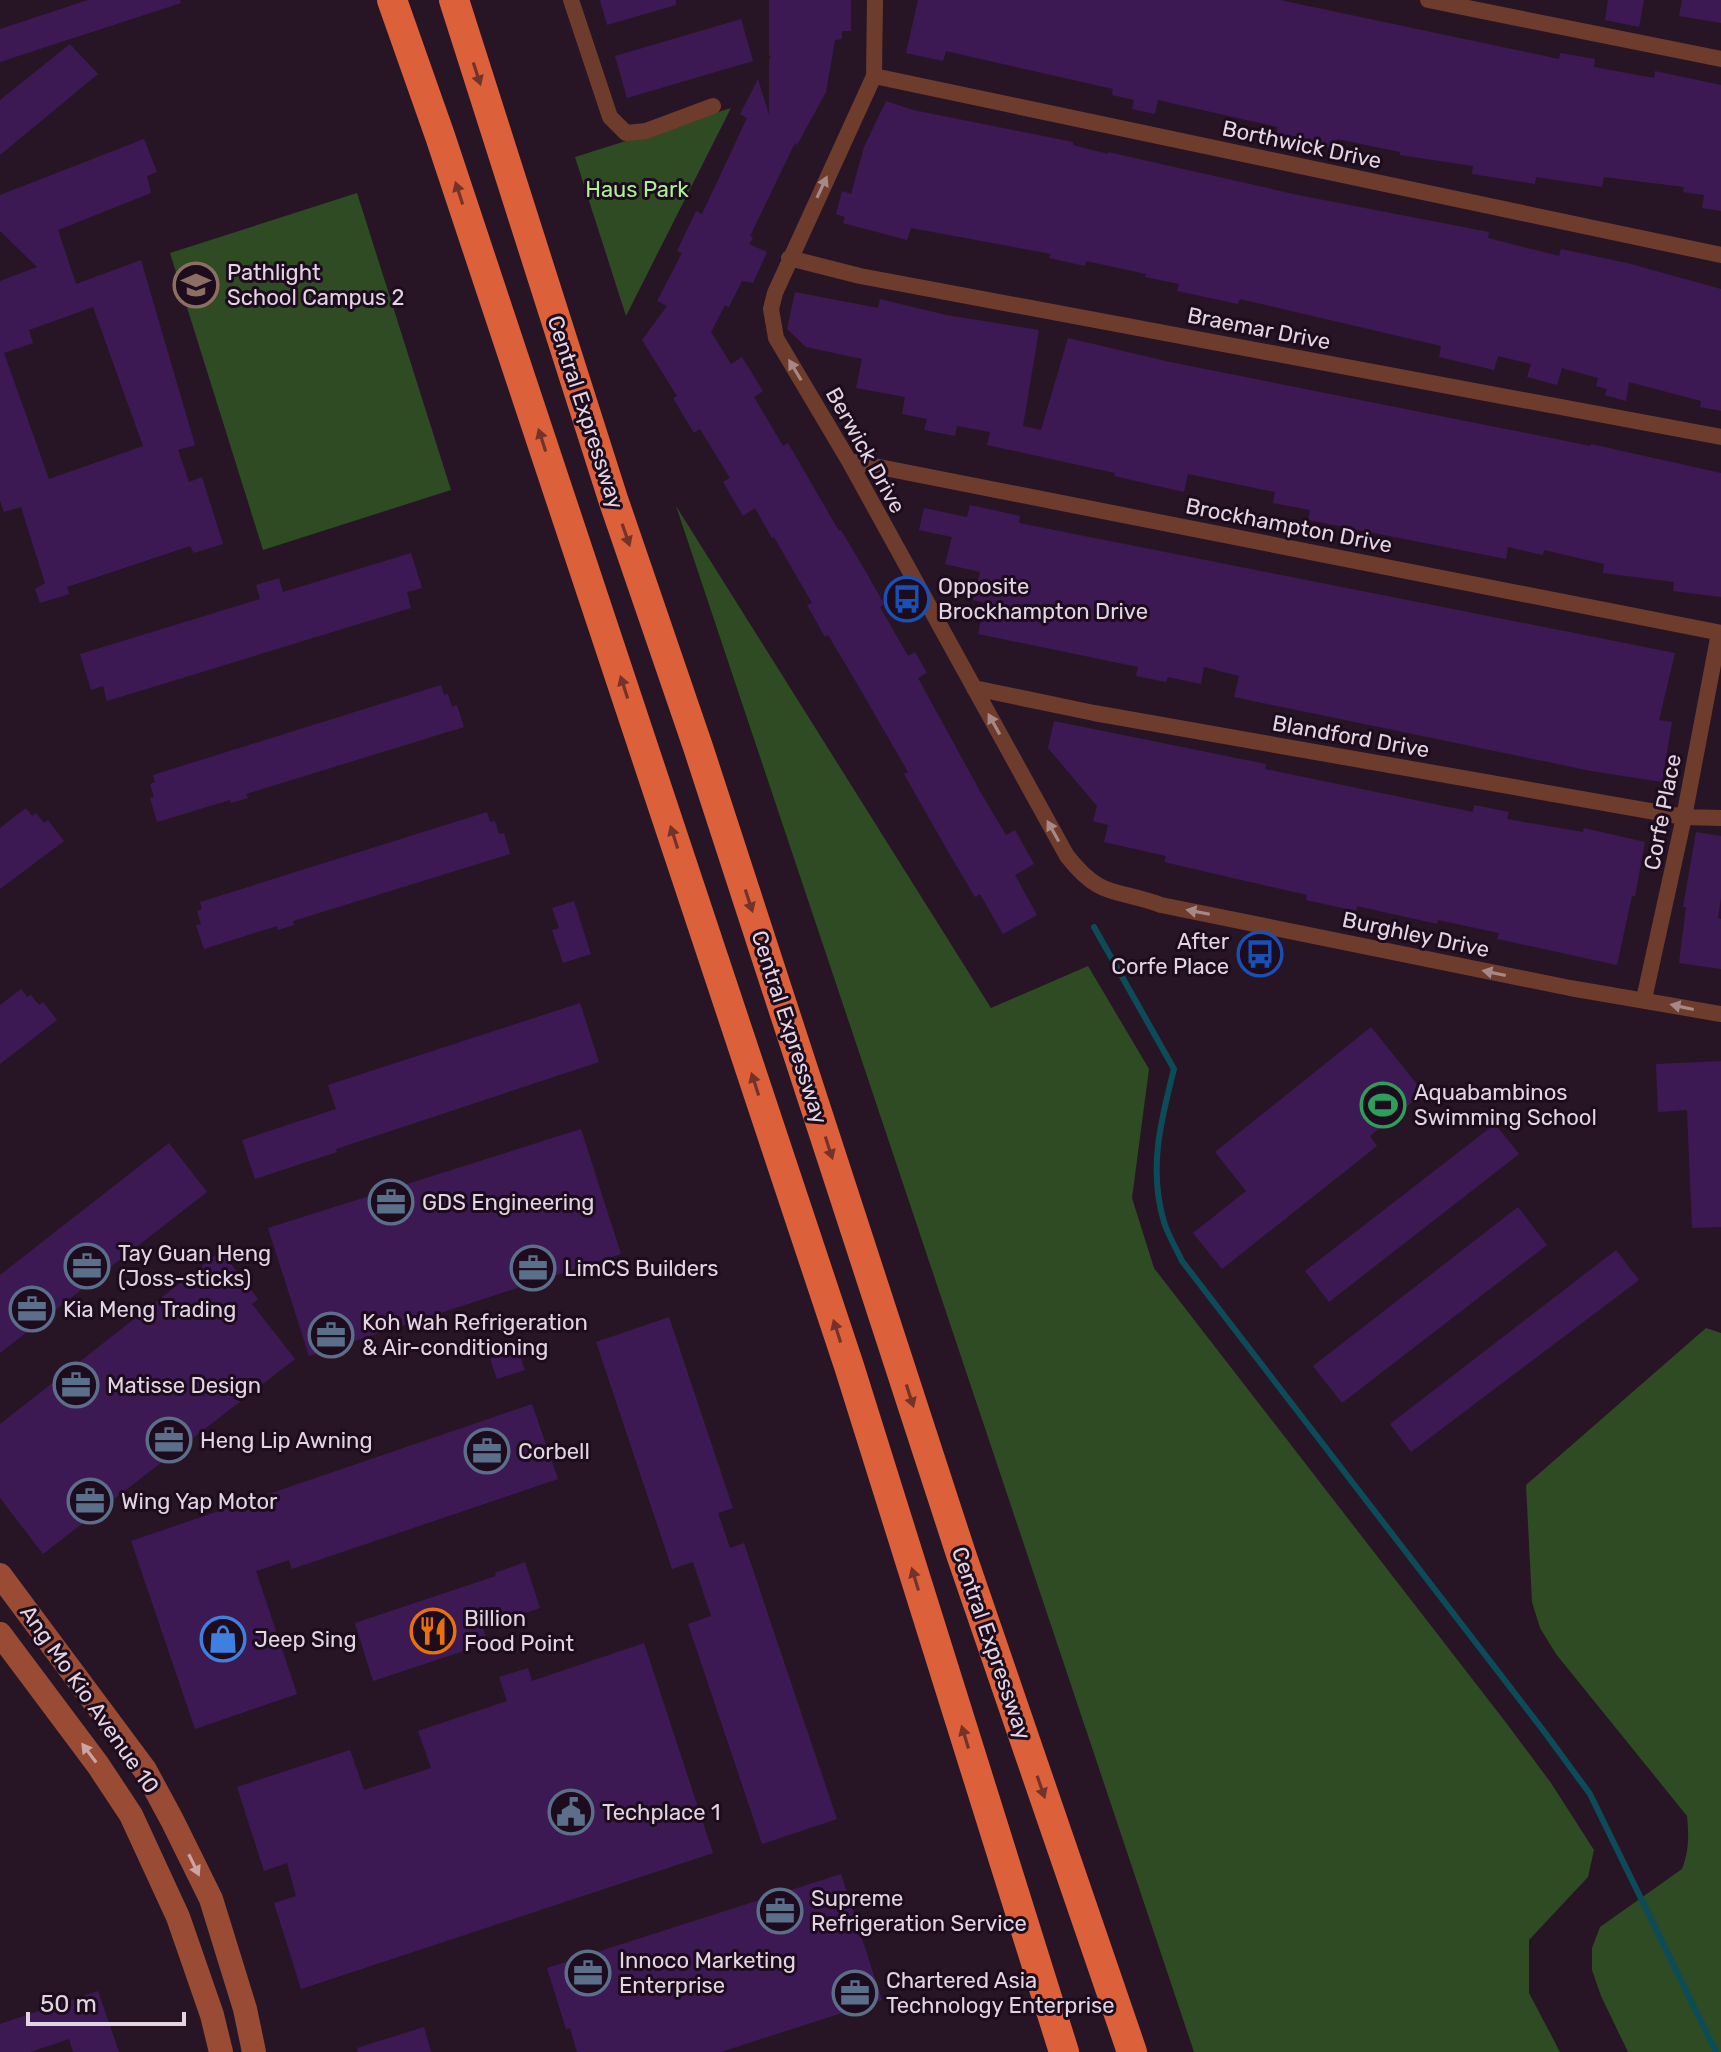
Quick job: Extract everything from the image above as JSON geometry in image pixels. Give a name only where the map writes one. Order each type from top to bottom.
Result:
[{"type":"highway","points":[[392,0],[455,180],[849,1366],[1064,2052]]},
{"type":"highway","name":"Central Expressway","points":[[454,0],[613,499],[698,747],[961,1554],[1132,2052]]},
{"type":"main road","name":"Ang Mo Kio Avenue 10","points":[[0,1575],[145,1770],[172,1820],[211,1899],[245,2009],[254,2052]]},
{"type":"main road","name":"Ang Mo Kio Avenue 10","points":[[0,1634],[98,1765],[131,1815],[178,1917],[212,2015],[221,2052]]},
{"type":"street","points":[[571,0],[610,117],[626,133],[646,131],[713,106]]},
{"type":"street","name":"Berwick Drive","points":[[875,0],[874,76],[789,258],[771,309],[772,326],[1067,856],[1084,877],[1103,890]]},
{"type":"street","points":[[1428,0],[1721,59]]},
{"type":"street","name":"Borthwick Drive","points":[[874,76],[1721,255]]},
{"type":"street","name":"Braemar Drive","points":[[789,258],[876,279],[1721,437]]},
{"type":"street","name":"Brockhampton Drive","points":[[849,461],[1720,633]]},
{"type":"street","name":"Corfe Place","points":[[1644,999],[1720,633]]},
{"type":"street","name":"Blandford Drive","points":[[974,688],[1094,713],[1684,817],[1721,818]]},
{"type":"street","name":"Burghley Drive","points":[[1103,890],[1161,905],[1555,985],[1721,1014]]},
{"type":"green space","name":"Haus Park","points":[[731,108],[626,316],[575,157]]},
{"type":"green space","points":[[357,193],[451,490],[263,550],[170,253]]},
{"type":"green space","points":[[676,506],[991,1008],[1088,966],[1149,1069],[1132,1198],[1154,1268],[1504,1720],[1551,1783],[1594,1850],[1588,1877],[1529,1940],[1529,1993],[1560,2052],[1194,2052]]},
{"type":"green space","points":[[1706,1328],[1721,1333],[1721,2052],[1628,2052],[1592,1970],[1592,1948],[1600,1927],[1682,1869],[1688,1843],[1687,1816],[1556,1654],[1540,1628],[1532,1602],[1526,1485]]},
{"type":"building","points":[[88,0],[180,0],[181,3],[0,62],[0,29]]},
{"type":"building","points":[[600,0],[676,0],[676,5],[607,25]]},
{"type":"building","points":[[769,0],[851,0],[851,31],[842,31],[842,39],[835,40],[826,92],[797,145],[795,143],[750,236],[753,238],[749,244],[767,252],[753,283],[742,281],[711,332],[731,364],[742,357],[763,391],[754,397],[783,446],[788,443],[866,572],[884,604],[880,607],[908,656],[915,652],[927,673],[918,678],[1006,835],[1015,830],[1034,864],[1015,875],[1037,915],[1003,934],[980,894],[975,897],[950,855],[904,774],[908,772],[828,635],[825,637],[807,605],[812,603],[774,537],[755,508],[743,516],[723,482],[730,478],[700,429],[694,433],[673,398],[677,396],[642,340],[667,306],[657,301],[682,253],[677,251],[696,211],[702,214],[747,118],[740,114],[758,79],[769,115]]},
{"type":"building","points":[[918,0],[1280,0],[1559,59],[1560,53],[1595,59],[1594,67],[1654,78],[1655,71],[1721,85],[1721,211],[1702,208],[1704,195],[1683,192],[1684,187],[1604,177],[1602,187],[1536,177],[1535,184],[1472,174],[1473,166],[1400,155],[1400,152],[1337,139],[1335,149],[1276,134],[1278,127],[1158,100],[1155,114],[1132,109],[1134,100],[1112,95],[1113,89],[946,51],[943,61],[906,53]]},
{"type":"building","points":[[1608,0],[1644,0],[1639,27],[1605,20]]},
{"type":"building","points":[[1682,0],[1721,0],[1721,23],[1679,16]]},
{"type":"building","points":[[741,19],[753,61],[627,98],[615,56]]},
{"type":"building","points":[[70,44],[98,74],[0,155],[0,100]]},
{"type":"building","points":[[886,101],[913,110],[1073,142],[1073,145],[1108,154],[1489,232],[1488,238],[1559,256],[1561,249],[1627,263],[1721,289],[1721,411],[1700,407],[1701,401],[1629,382],[1626,401],[1605,395],[1607,389],[1596,386],[1598,378],[1562,368],[1557,385],[1527,377],[1531,364],[1498,356],[1494,370],[1439,357],[1441,346],[1240,299],[1238,304],[1177,291],[1179,284],[1086,261],[1085,266],[1049,258],[1051,254],[911,228],[907,240],[843,223],[845,217],[836,214],[842,191],[851,194],[864,147]]},
{"type":"building","points":[[144,139],[157,172],[147,176],[151,193],[58,230],[76,284],[141,260],[195,445],[178,450],[189,482],[202,477],[223,544],[194,553],[190,546],[67,587],[69,594],[40,603],[35,589],[45,583],[21,507],[4,512],[0,501],[0,281],[37,267],[0,231],[0,195]],"holes":[[[93,307],[143,446],[49,479],[4,353],[33,343],[29,330]]]},
{"type":"building","points":[[795,292],[878,308],[880,299],[946,315],[1039,330],[1023,426],[1041,430],[1068,338],[1170,362],[1591,444],[1721,473],[1721,597],[1673,591],[1674,582],[1603,573],[1604,564],[1544,550],[1543,555],[1508,547],[1506,559],[1308,520],[1310,510],[1273,503],[1275,492],[1188,474],[1184,492],[1114,476],[1115,473],[987,445],[990,432],[957,426],[955,436],[924,430],[927,419],[902,414],[905,397],[856,388],[862,359],[806,347],[787,329]]},
{"type":"building","points":[[970,505],[1020,516],[1019,523],[1675,653],[1659,720],[1672,722],[1662,782],[1591,771],[1234,697],[1239,676],[1204,667],[1201,684],[1168,677],[1166,682],[1136,676],[1138,667],[978,634],[985,603],[973,600],[980,572],[945,564],[952,537],[919,530],[924,508],[967,517]]},
{"type":"building","points":[[411,553],[422,588],[407,592],[411,608],[107,701],[103,686],[91,690],[80,654],[260,599],[256,585],[279,578],[283,592]]},
{"type":"building","points":[[441,685],[452,707],[457,705],[464,727],[246,794],[248,798],[231,803],[230,800],[157,822],[150,798],[154,797],[150,784],[155,782],[153,775]]},
{"type":"building","points":[[1054,721],[1266,764],[1265,769],[1473,812],[1474,805],[1509,812],[1507,819],[1583,832],[1584,828],[1645,842],[1617,965],[1497,939],[1499,933],[1438,920],[1437,924],[1357,906],[1356,911],[1306,900],[1307,895],[1164,862],[1166,856],[1104,842],[1108,825],[1093,821],[1097,806],[1048,748]]},
{"type":"building","points":[[26,808],[32,816],[36,813],[44,823],[48,820],[64,841],[0,889],[0,828]]},
{"type":"building","points":[[487,812],[490,822],[495,821],[499,834],[504,833],[510,854],[293,921],[294,925],[278,930],[277,926],[204,949],[196,925],[201,924],[197,911],[202,909],[200,902]]},
{"type":"building","points":[[1696,832],[1721,836],[1718,918],[1721,919],[1721,969],[1679,963],[1686,907],[1683,907]]},
{"type":"building","points":[[574,901],[591,954],[563,963],[552,930],[559,928],[552,908]]},
{"type":"building","points":[[21,989],[39,1005],[43,1002],[57,1020],[0,1064],[0,1005]]},
{"type":"building","points":[[580,1003],[599,1062],[255,1179],[242,1140],[336,1109],[328,1085]]},
{"type":"building","points":[[1371,1027],[1424,1093],[1370,1136],[1377,1146],[1222,1269],[1193,1233],[1246,1191],[1215,1152]]},
{"type":"building","points":[[1721,1061],[1721,1227],[1692,1228],[1687,1110],[1658,1112],[1656,1064]]},
{"type":"building","points":[[1495,1124],[1519,1154],[1329,1302],[1305,1271]]},
{"type":"building","points":[[581,1129],[621,1254],[309,1356],[268,1228]]},
{"type":"building","points":[[169,1143],[207,1192],[0,1353],[0,1275]]},
{"type":"building","points":[[1518,1207],[1547,1245],[1342,1403],[1313,1366]]},
{"type":"building","points":[[1616,1250],[1639,1280],[1411,1452],[1390,1424]]},
{"type":"building","points":[[221,1251],[258,1299],[252,1304],[295,1359],[43,1554],[0,1498],[0,1424]]},
{"type":"building","points":[[669,1317],[733,1508],[718,1513],[730,1548],[744,1543],[837,1819],[762,1844],[688,1624],[711,1616],[693,1562],[672,1569],[596,1342]]},
{"type":"building","points":[[518,1350],[525,1370],[497,1379],[490,1359]]},
{"type":"building","points":[[532,1404],[558,1479],[292,1569],[289,1560],[256,1571],[297,1694],[195,1729],[131,1541]]},
{"type":"building","points":[[525,1562],[540,1608],[483,1628],[488,1643],[373,1681],[355,1623],[496,1576],[495,1573]]},
{"type":"building","points":[[644,1643],[713,1853],[301,1989],[274,1903],[296,1896],[287,1863],[264,1871],[237,1787],[350,1750],[364,1790],[431,1768],[418,1731],[507,1701],[499,1677],[528,1668],[532,1681]]},
{"type":"building","points":[[841,1874],[882,2000],[721,2052],[577,2052],[570,2028],[566,2029],[547,1968]]},
{"type":"building","points":[[98,1991],[119,2052],[73,2052],[69,2039],[30,2052],[0,2052],[0,2024]]},
{"type":"building","points":[[424,2027],[431,2052],[358,2052],[357,2048]]},
{"type":"waterway","points":[[1094,927],[1174,1069],[1158,1145],[1157,1183],[1164,1222],[1182,1261],[1590,1794],[1716,2052]]},
{"type":"place","name":"Pathlight School Campus 2","points":[[196,285]]},
{"type":"place","name":"Opposite Brockhampton Drive","points":[[907,599]]},
{"type":"place","name":"After Corfe Place","points":[[1260,954]]},
{"type":"place","name":"Aquabambinos Swimming School","points":[[1383,1105]]},
{"type":"place","name":"GDS Engineering","points":[[391,1202]]},
{"type":"place","name":"Tay Guan Heng (Joss-sticks)","points":[[87,1266]]},
{"type":"place","name":"LimCS Builders","points":[[533,1268]]},
{"type":"place","name":"Kia Meng Trading","points":[[32,1309]]},
{"type":"place","name":"Koh Wah Refrigeration & Air-conditioning","points":[[331,1335]]},
{"type":"place","name":"Matisse Design","points":[[76,1385]]},
{"type":"place","name":"Heng Lip Awning","points":[[169,1440]]},
{"type":"place","name":"Corbell","points":[[487,1451]]},
{"type":"place","name":"Wing Yap Motor","points":[[90,1501]]},
{"type":"place","name":"Billion Food Point","points":[[433,1631]]},
{"type":"place","name":"Jeep Sing","points":[[223,1639]]},
{"type":"place","name":"Techplace 1","points":[[571,1812]]},
{"type":"place","name":"Supreme Refrigeration Service","points":[[780,1911]]},
{"type":"place","name":"Innoco Marketing Enterprise","points":[[588,1973]]},
{"type":"place","name":"Chartered Asia Technology Enterprise","points":[[855,1993]]}]
